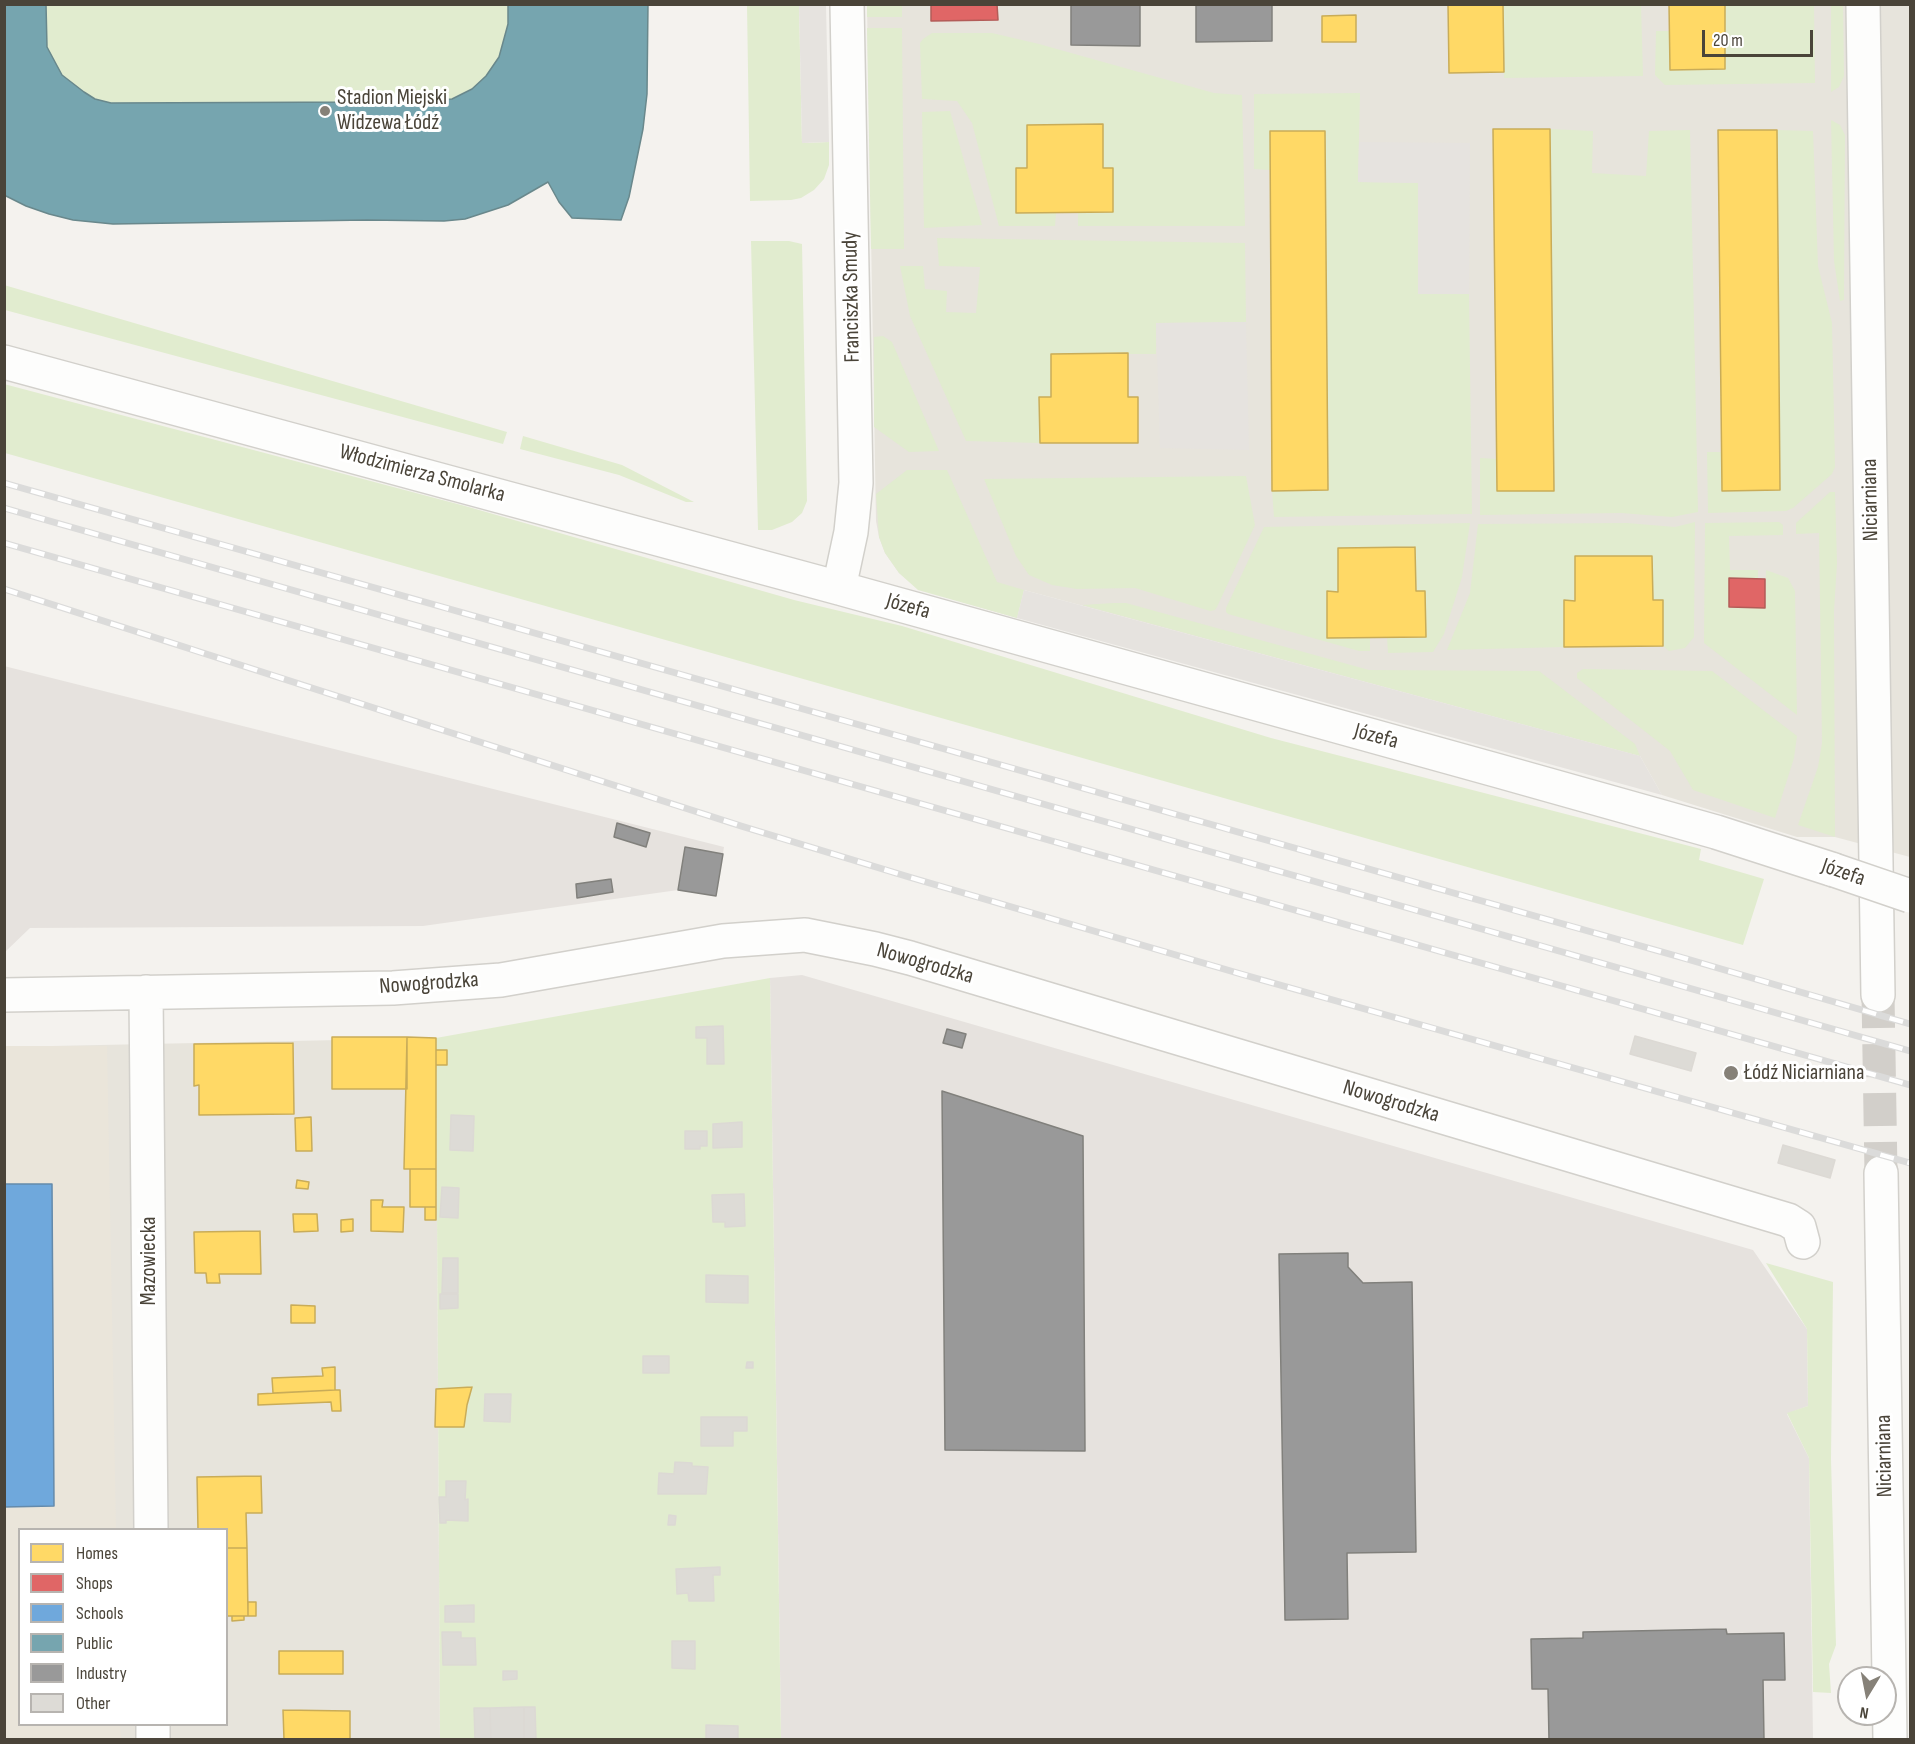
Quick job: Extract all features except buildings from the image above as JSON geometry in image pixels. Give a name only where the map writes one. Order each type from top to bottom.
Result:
[{"type":"street","name":"Franciszka Smudy","points":[[839,588],[851,532],[856,483],[847,4]]},
{"type":"street","name":"Niciarniana","points":[[1863,4],[1878,995]]},
{"type":"street","name":"Włodzimierza Smolarka","points":[[4,362],[839,588]]},
{"type":"street","name":"Józefa","points":[[839,588],[1636,809],[1716,832],[1911,896]]},
{"type":"street","name":"Nowogrodzka","points":[[4,995],[393,988],[501,980],[723,941],[805,935],[875,948],[1788,1220],[1799,1227],[1803,1242]]},
{"type":"street","name":"Mazowiecka","points":[[146,992],[151,1528]]},
{"type":"street","name":"Niciarniana","points":[[1881,1173],[1890,1740]]},
{"type":"shaded area","points":[[799,5],[826,5],[829,142],[802,143]]},
{"type":"shaded area","points":[[867,5],[1910,5],[1910,857],[1835,837],[1797,837],[1662,795],[1640,756],[1024,590],[1017,618],[918,589],[899,573],[885,553],[876,521]]},
{"type":"shaded area","points":[[1359,142],[1470,143],[1469,294],[1418,294],[1418,183],[1358,182]]},
{"type":"shaded area","points":[[1246,322],[1249,450],[1160,448],[1156,323]]},
{"type":"shaded area","points":[[1024,590],[1640,756],[1662,795],[1017,618]]},
{"type":"shaded area","points":[[4,666],[724,847],[716,896],[678,890],[423,926],[30,928],[5,952]]},
{"type":"shaded area","points":[[802,975],[1753,1250],[1807,1329],[1808,1406],[1787,1414],[1809,1458],[1813,1739],[781,1739],[770,978]]},
{"type":"shaded area","points":[[436,1038],[440,1739],[5,1739],[4,1047]]},
{"type":"shaded area","points":[[4,1046],[107,1046],[116,1528],[18,1528],[18,1726],[120,1726],[121,1739],[5,1739]]},
{"type":"green space","name":"Stadion Miejski Widzewa Łódź","points":[[4,5],[648,5],[647,94],[643,129],[629,197],[621,220],[572,218],[559,202],[548,182],[508,205],[465,219],[444,221],[113,224],[73,220],[49,214],[26,206]]},
{"type":"green space","points":[[747,5],[799,5],[802,143],[829,142],[829,165],[824,179],[814,190],[801,198],[750,201]]},
{"type":"green space","points":[[867,5],[902,5],[902,17],[867,17]]},
{"type":"green space","points":[[1503,5],[1641,5],[1643,76],[1504,78]]},
{"type":"green space","points":[[1725,5],[1814,5],[1815,83],[1665,85],[1655,75],[1656,31],[1669,31],[1670,70],[1725,69]]},
{"type":"green space","points":[[1831,5],[1843,5],[1844,76],[1839,87],[1831,92]]},
{"type":"green space","points":[[867,28],[902,28],[904,249],[871,249]]},
{"type":"green space","points":[[932,33],[992,33],[1214,93],[1242,95],[1245,226],[1078,226],[1078,213],[1113,212],[1113,168],[1103,168],[1103,124],[1027,125],[1027,168],[1016,169],[1016,213],[1056,213],[1055,226],[999,226],[972,123],[957,101],[922,99],[920,43]]},
{"type":"green space","points":[[1360,93],[1358,182],[1418,183],[1418,294],[1469,294],[1472,514],[1274,517],[1272,491],[1328,490],[1325,131],[1270,131],[1270,170],[1254,169],[1254,94]]},
{"type":"green space","points":[[950,111],[982,225],[924,228],[922,112]]},
{"type":"green space","points":[[1831,120],[1840,125],[1845,135],[1844,300],[1840,301],[1834,261]]},
{"type":"green space","points":[[1550,129],[1593,131],[1592,173],[1646,176],[1649,131],[1690,130],[1698,512],[1672,517],[1621,513],[1480,515],[1480,458],[1497,459],[1497,491],[1554,490]]},
{"type":"green space","points":[[1777,130],[1813,131],[1818,266],[1832,323],[1835,467],[1832,474],[1793,508],[1786,511],[1708,513],[1707,452],[1722,452],[1722,491],[1780,490]]},
{"type":"green space","points":[[937,238],[1245,243],[1246,322],[1156,323],[1156,354],[1051,354],[1051,397],[1039,397],[1040,443],[966,441],[910,316],[900,266],[923,266],[925,289],[947,291],[946,312],[976,313],[980,267],[939,266]]},
{"type":"green space","points":[[751,241],[789,241],[802,244],[807,501],[802,513],[792,522],[772,530],[758,530]]},
{"type":"green space","points":[[4,285],[507,432],[503,444],[5,310]]},
{"type":"green space","points":[[883,336],[892,342],[939,451],[909,452],[874,427],[874,337]]},
{"type":"green space","points":[[4,384],[465,506],[794,600],[902,626],[1271,738],[1701,849],[1699,860],[1764,879],[1743,945],[5,453]]},
{"type":"green space","points":[[523,436],[622,465],[694,502],[686,502],[619,475],[520,449]]},
{"type":"green space","points":[[907,470],[947,470],[997,582],[1024,590],[1017,618],[918,590],[899,573],[885,553],[879,537],[876,494]]},
{"type":"green space","points":[[1246,476],[1255,525],[1217,607],[1210,611],[1135,588],[1077,589],[1052,585],[1029,575],[1016,556],[984,479]]},
{"type":"green space","points":[[1830,492],[1835,492],[1837,563],[1834,611],[1835,837],[1798,825],[1818,767],[1822,743],[1819,533],[1796,534],[1796,523]]},
{"type":"green space","points":[[1695,522],[1694,637],[1685,648],[1669,651],[1663,646],[1663,600],[1653,600],[1652,556],[1576,556],[1575,601],[1564,601],[1564,647],[1447,650],[1470,593],[1478,524],[1627,523],[1675,527]]},
{"type":"green space","points":[[1779,522],[1783,525],[1783,535],[1729,536],[1730,570],[1758,570],[1758,578],[1729,579],[1729,607],[1765,607],[1766,570],[1788,578],[1795,591],[1797,715],[1704,643],[1705,523]]},
{"type":"green space","points":[[1470,523],[1462,577],[1444,634],[1433,652],[1388,653],[1387,637],[1426,637],[1425,592],[1416,591],[1415,547],[1338,548],[1338,592],[1327,592],[1327,637],[1370,638],[1370,651],[1359,651],[1226,612],[1264,527]]},
{"type":"green space","points":[[1126,603],[1369,670],[1539,671],[1635,744],[1640,756],[1082,605]]},
{"type":"green space","points":[[1583,669],[1712,671],[1797,736],[1794,758],[1775,818],[1693,790],[1670,751],[1577,678],[1577,673]]},
{"type":"green space","points":[[770,978],[781,1739],[440,1739],[436,1038]]},
{"type":"green space","points":[[1766,1263],[1833,1282],[1831,1459],[1836,1645],[1829,1664],[1831,1693],[1813,1692],[1809,1458],[1787,1413],[1808,1406],[1807,1329]]},
{"type":"tunnel","points":[[1878,995],[1881,1173]]},
{"type":"railway","points":[[4,483],[1910,1024]]},
{"type":"railway","points":[[4,508],[1910,1051]]},
{"type":"railway","points":[[4,543],[1910,1085]]},
{"type":"railway","points":[[4,589],[741,826],[909,877],[1241,974],[1910,1163]]},
{"type":"place","name":"Stadion Miejski Widzewa Łódź","points":[[325,111]]},
{"type":"place","name":"Łódź Niciarniana","points":[[1731,1073]]}]
